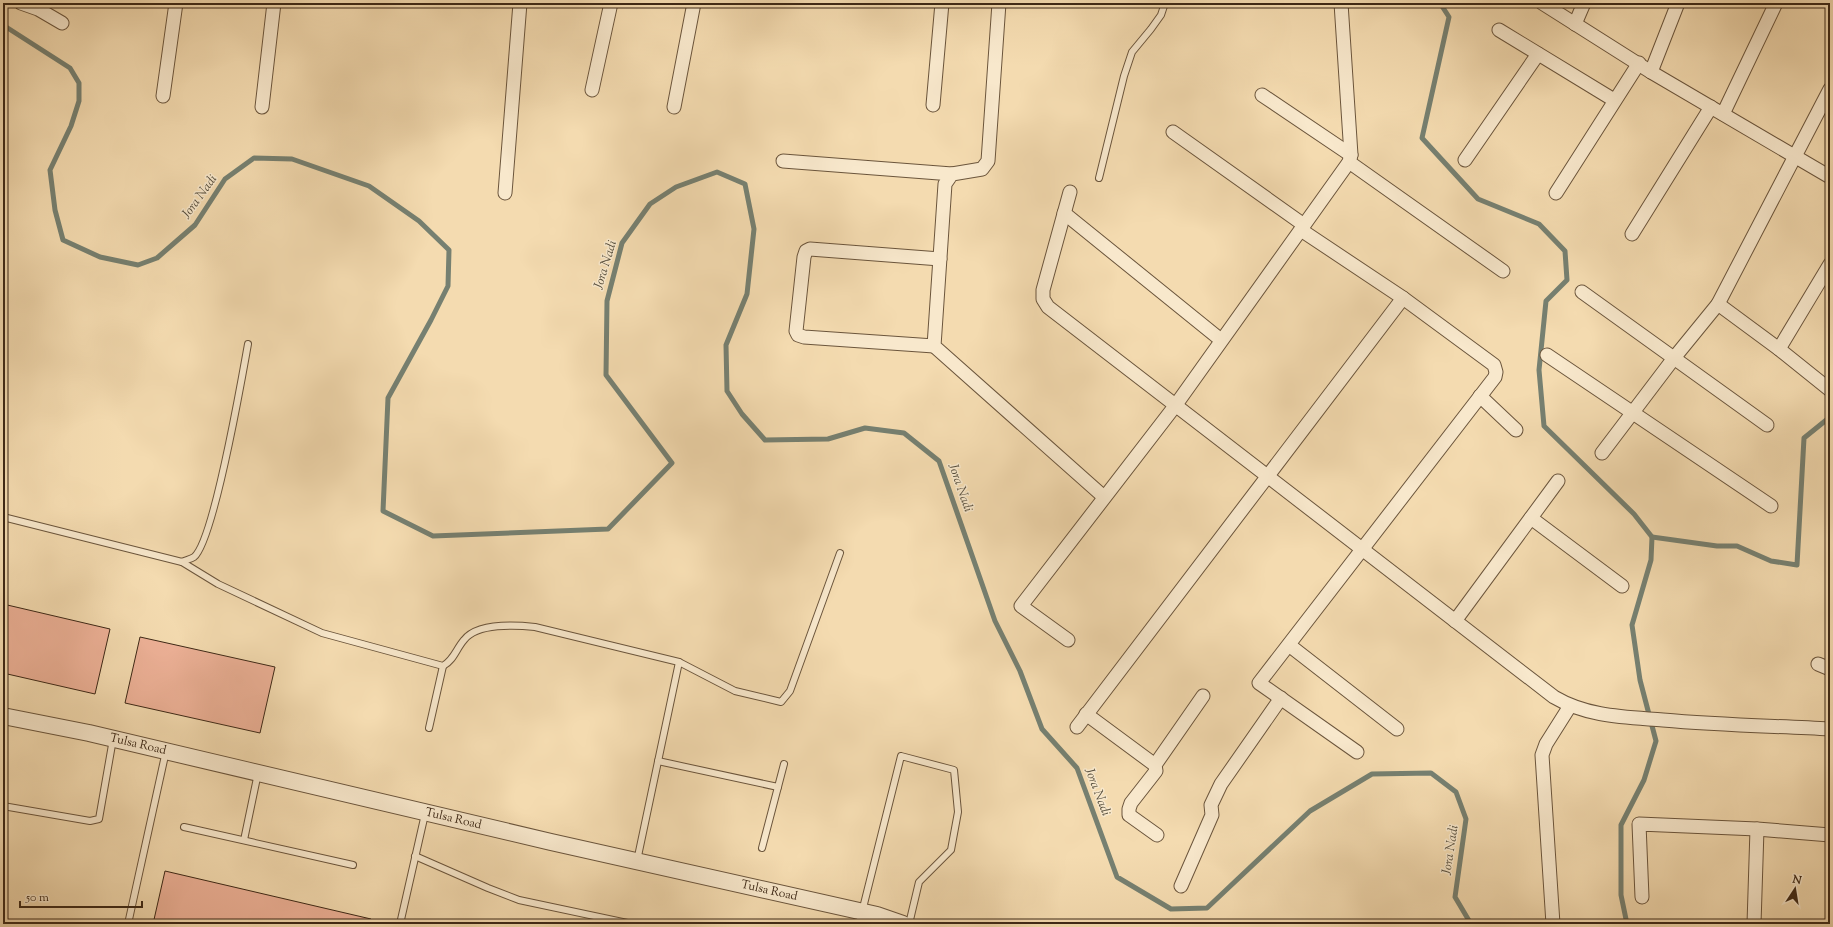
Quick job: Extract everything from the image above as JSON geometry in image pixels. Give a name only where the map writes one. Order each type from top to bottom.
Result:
[{"type":"street","points":[[21,3],[38,9],[62,23]]},
{"type":"street","points":[[163,96],[176,3]]},
{"type":"street","points":[[262,107],[274,3]]},
{"type":"street","points":[[505,193],[520,3]]},
{"type":"street","points":[[592,90],[611,3]]},
{"type":"street","points":[[674,107],[694,3]]},
{"type":"street","points":[[933,105],[942,3]]},
{"type":"street","points":[[783,161],[952,174],[982,169],[988,161],[999,3]]},
{"type":"street","points":[[1068,640],[1021,606],[1175,406],[1350,158],[1342,3]]},
{"type":"street","points":[[1542,3],[1651,72],[1830,177]]},
{"type":"street","points":[[1575,24],[1584,3]]},
{"type":"street","points":[[1651,72],[1678,3]]},
{"type":"street","points":[[1723,114],[1776,3]]},
{"type":"street","points":[[1499,30],[1614,100]]},
{"type":"street","points":[[1465,160],[1538,54]]},
{"type":"street","points":[[1556,193],[1639,63]]},
{"type":"street","points":[[1602,453],[1674,358],[1718,304],[1830,89]]},
{"type":"street","points":[[1262,95],[1503,271]]},
{"type":"street","points":[[1632,234],[1711,107]]},
{"type":"street","points":[[1173,132],[1302,228],[1403,298],[1494,365],[1496,372],[1494,377],[1480,396],[1259,683],[1357,752]]},
{"type":"street","points":[[934,346],[946,184],[952,174]]},
{"type":"street","points":[[1070,192],[1043,290],[1043,299],[1048,307],[1554,698],[1570,706],[1598,714],[1701,723],[1830,729]]},
{"type":"street","points":[[1064,213],[1221,340]]},
{"type":"street","points":[[940,259],[810,249],[806,251],[804,257],[796,331],[798,335],[804,337],[934,346],[1104,497]]},
{"type":"street","points":[[1779,348],[1830,264]]},
{"type":"street","points":[[1582,292],[1767,425]]},
{"type":"street","points":[[1077,727],[1403,298]]},
{"type":"street","points":[[1718,304],[1779,348],[1829,389]]},
{"type":"street","points":[[1547,355],[1771,506]]},
{"type":"street","points":[[1480,396],[1516,430]]},
{"type":"street","points":[[1455,621],[1558,481]]},
{"type":"street","points":[[1531,518],[1622,586]]},
{"type":"street","points":[[1289,645],[1397,729]]},
{"type":"street","points":[[1155,765],[1203,696]]},
{"type":"street","points":[[1181,886],[1212,815],[1211,805],[1221,784],[1281,698]]},
{"type":"street","points":[[1553,924],[1542,755],[1546,744],[1570,706]]},
{"type":"street","points":[[1086,714],[1155,765],[1156,771],[1131,803],[1129,815],[1157,835]]},
{"type":"street","name":"Tulsa Road","points":[[3,716],[113,739],[637,861],[860,918],[903,924]]},
{"type":"street","points":[[1642,897],[1639,824],[1757,829],[1830,835]]},
{"type":"street","points":[[1754,924],[1757,829]]},
{"type":"lane","points":[[1100,178],[1122,82],[1132,52],[1158,20],[1164,3]]},
{"type":"lane","points":[[182,562],[194,557],[206,536],[233,427],[248,344]]},
{"type":"lane","points":[[3,517],[182,562],[218,584],[322,633],[443,666],[450,662],[467,636],[480,629],[515,624],[535,627],[679,662],[735,691],[781,702],[790,691],[840,553]]},
{"type":"lane","points":[[637,861],[679,662]]},
{"type":"lane","points":[[429,728],[443,666]]},
{"type":"lane","points":[[3,806],[90,821],[99,819],[113,739]]},
{"type":"lane","points":[[128,924],[166,752]]},
{"type":"lane","points":[[860,918],[901,756],[954,770],[958,812],[951,850],[919,882],[909,924]]},
{"type":"lane","points":[[658,761],[778,787]]},
{"type":"lane","points":[[762,848],[784,764]]},
{"type":"lane","points":[[244,840],[258,773]]},
{"type":"lane","points":[[400,924],[426,812]]},
{"type":"lane","points":[[184,827],[352,865]]},
{"type":"lane","points":[[415,856],[519,900],[632,924]]},
{"type":"building","points":[[3,604],[110,629],[95,694],[3,673]]},
{"type":"building","points":[[140,637],[275,667],[260,733],[125,703]]},
{"type":"building","points":[[165,871],[371,919],[371,924],[153,924]]},
{"type":"waterway","points":[[1440,3],[1449,17],[1422,138],[1478,199],[1539,224],[1565,251],[1567,280],[1546,301],[1539,370],[1544,426],[1634,514],[1652,537],[1651,560],[1632,625],[1640,680],[1656,741],[1644,780],[1621,825],[1621,895],[1627,924]]},
{"type":"waterway","name":"Jora Nadi","points":[[3,25],[70,68],[79,83],[79,101],[71,126],[50,170],[55,210],[63,240],[100,257],[138,265],[157,258],[195,225],[225,179],[254,158],[292,159],[369,186],[419,221],[449,250],[448,286],[388,398],[383,511],[433,536],[608,529],[672,463],[606,375],[607,301],[622,243],[650,204],[676,187],[717,172],[745,184],[754,229],[747,294],[726,345],[727,391],[742,414],[765,440],[828,439],[865,428],[904,433],[939,461],[995,621],[1020,671],[1042,729],[1077,768],[1117,877],[1171,909],[1207,908],[1310,811],[1372,774],[1431,773],[1456,792],[1466,819],[1455,897],[1471,924]]},
{"type":"waterway","points":[[1652,537],[1717,546],[1737,546],[1771,561],[1797,565],[1804,438],[1830,417]]}]
